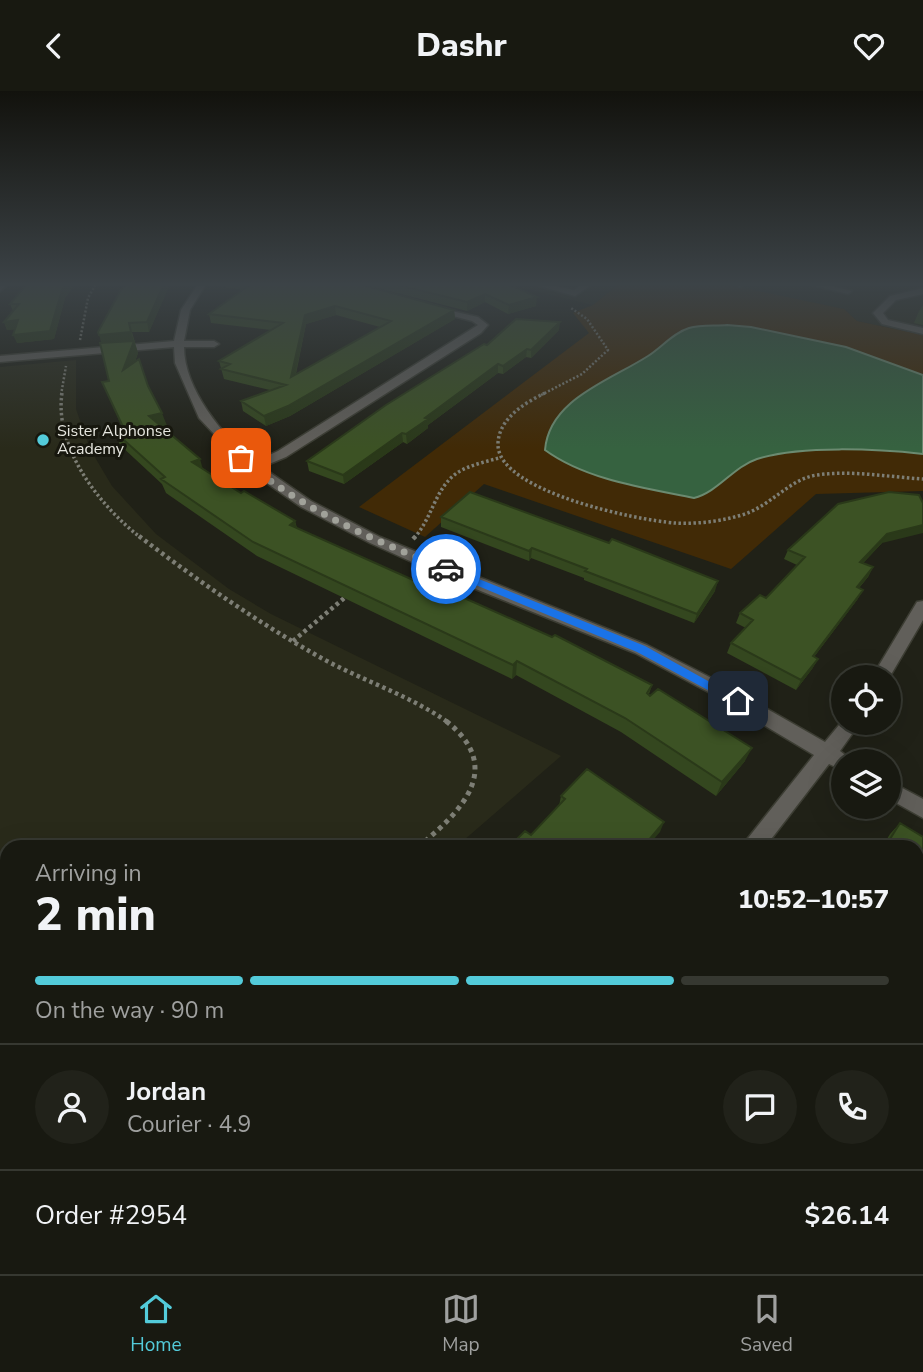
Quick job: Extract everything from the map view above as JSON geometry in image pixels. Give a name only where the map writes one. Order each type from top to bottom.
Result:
[{"type":"street","points":[[180,339],[184,379],[203,416],[252,467],[297,499],[361,533],[586,625],[666,661],[831,755]]},
{"type":"street","points":[[252,467],[282,453],[465,339]]},
{"type":"street","points":[[0,359],[179,343],[214,344]]},
{"type":"street","points":[[888,665],[923,606]]},
{"type":"street","points":[[759,840],[831,763]]},
{"type":"street","points":[[901,796],[923,809]]},
{"type":"path","points":[[601,339],[608,350],[594,365],[528,402],[511,415],[496,441],[499,458],[522,479],[554,494],[670,523],[705,522],[753,512],[806,477],[836,474],[923,478]]},
{"type":"path","points":[[69,359],[59,409],[73,452],[108,508],[130,529],[202,582],[293,641],[446,722],[463,735],[470,746],[475,784],[468,799],[450,820],[426,840]]},
{"type":"path","points":[[407,544],[427,525],[449,480],[462,471],[499,458]]},
{"type":"path","points":[[293,641],[354,589]]},
{"type":"shaded area","points":[[581,339],[923,339],[923,491],[816,494],[731,569],[484,484],[425,537],[359,507]]},
{"type":"shaded area","points":[[670,339],[809,339],[846,347],[923,375],[923,454],[839,449],[775,455],[748,463],[711,491],[694,498],[597,476],[545,450],[549,432],[570,404],[600,383],[648,356]]},
{"type":"shaded area","points":[[76,360],[76,409],[90,449],[112,486],[156,534],[229,589],[271,614],[561,756],[464,840],[0,840],[0,367]]},
{"type":"building","points":[[256,339],[300,339],[291,377],[358,339],[403,339],[288,406],[264,416],[241,401],[286,385],[221,369],[230,364],[219,361]]},
{"type":"building","points":[[493,339],[542,339],[531,350],[527,349],[503,366],[498,364],[425,418],[428,419],[406,434],[402,433],[343,475],[307,461],[386,405],[484,344],[487,345]]},
{"type":"building","points":[[134,341],[123,370],[139,359],[148,386],[162,413],[149,416],[200,459],[192,462],[241,493],[244,491],[295,521],[290,525],[458,600],[462,597],[552,637],[555,635],[652,685],[647,693],[650,696],[658,689],[752,748],[722,782],[625,718],[517,661],[513,665],[253,542],[161,479],[165,477],[115,432],[124,429],[102,382],[109,381],[100,343]]},
{"type":"building","points":[[470,492],[609,543],[612,539],[718,581],[697,614],[532,548],[529,551],[441,517]]},
{"type":"building","points":[[889,492],[919,495],[923,503],[923,525],[887,534],[860,562],[873,567],[857,587],[863,590],[813,656],[818,659],[801,680],[731,643],[753,620],[740,613],[760,595],[766,598],[805,557],[788,550],[838,504]]},
{"type":"building","points":[[587,769],[664,822],[649,840],[516,840],[525,831],[531,835],[565,799],[561,796]]},
{"type":"building","points":[[900,823],[923,837],[923,840],[889,840]]},
{"type":"way so far","points":[[241,458],[287,493],[327,517],[446,569]]},
{"type":"place","name":"Sister Alphonse Academy","points":[[43,440]]},
{"type":"route","points":[[446,569],[641,649],[738,701]]}]
